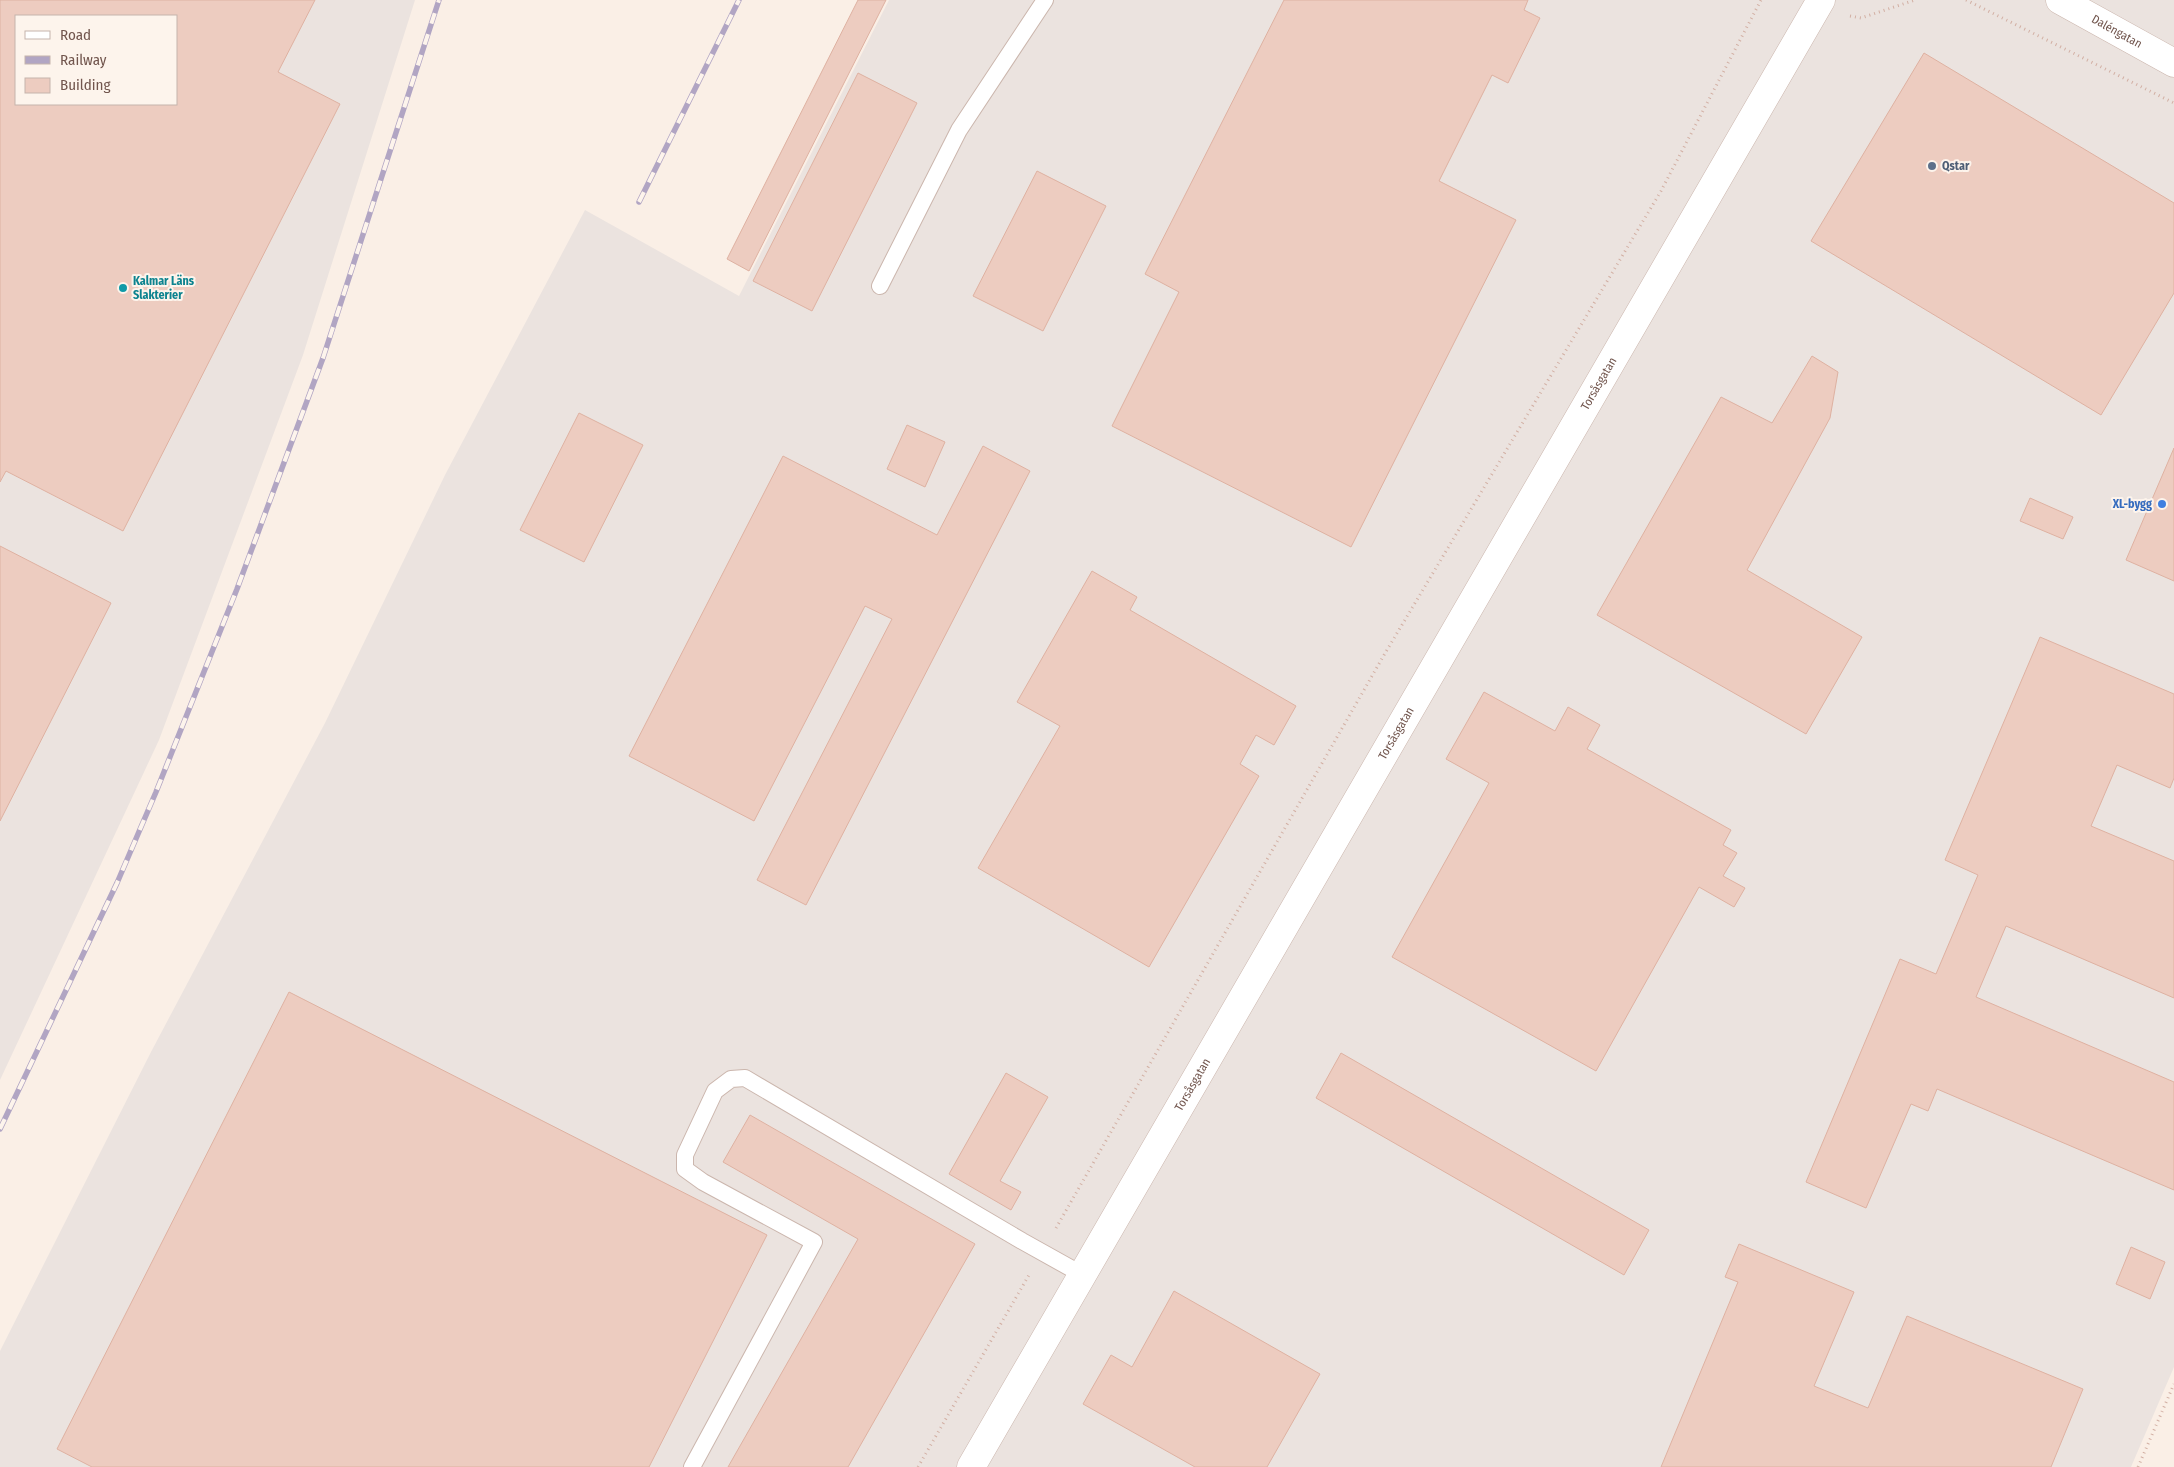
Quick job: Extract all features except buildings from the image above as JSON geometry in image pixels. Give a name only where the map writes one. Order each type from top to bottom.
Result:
[{"type":"street","name":"Daléngatan","points":[[2060,0],[2174,63]]},
{"type":"street","name":"Torsåsgatan","points":[[971,1467],[1818,5]]},
{"type":"lane","points":[[880,286],[959,130],[1045,0]]},
{"type":"lane","points":[[692,1467],[814,1242],[703,1182],[685,1169],[685,1155],[715,1091],[731,1079],[745,1078],[1083,1275]]},
{"type":"path","points":[[918,1467],[1384,655],[1661,190],[1761,0]]},
{"type":"path","points":[[1818,5],[1861,18],[1915,0]]},
{"type":"path","points":[[1966,0],[2174,103]]},
{"type":"path","points":[[2138,1467],[2174,1384]]},
{"type":"shaded area","points":[[0,0],[415,0],[303,355],[159,740],[0,1080]]},
{"type":"shaded area","points":[[889,0],[2174,0],[2174,1367],[2131,1467],[0,1467],[0,1351],[151,1052],[325,723],[445,475],[585,210],[739,296]]},
{"type":"railway","points":[[0,1129],[117,883],[156,792],[237,589],[323,358],[439,0]]},
{"type":"railway","points":[[639,202],[739,0]]},
{"type":"place","name":"Qstar","points":[[1932,166]]},
{"type":"place","name":"Kalmar Läns Slakterier","points":[[123,288]]},
{"type":"place","name":"XL-bygg","points":[[2162,504]]}]
